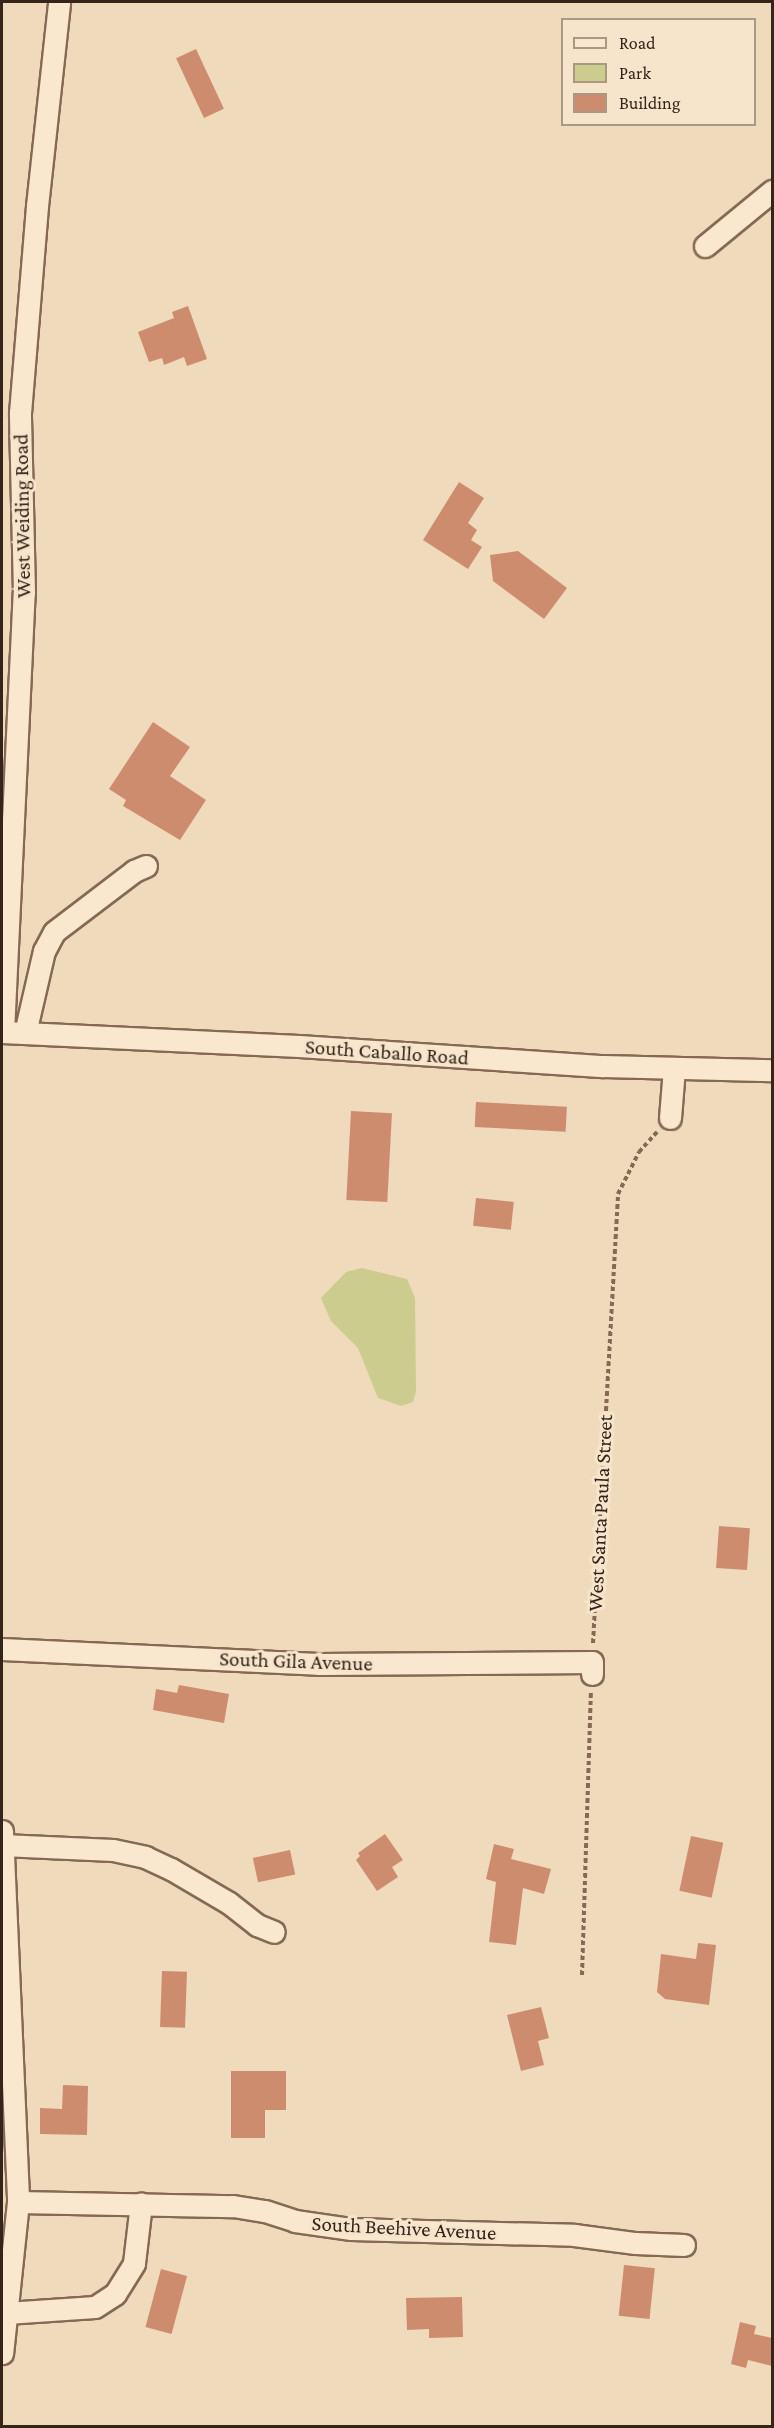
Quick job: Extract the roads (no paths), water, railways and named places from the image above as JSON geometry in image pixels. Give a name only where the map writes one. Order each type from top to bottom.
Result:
[{"type":"street","name":"West Weiding Road","points":[[2,1032],[24,593],[20,413],[36,206],[59,2]]},
{"type":"street","points":[[705,246],[772,191]]},
{"type":"street","points":[[25,1033],[44,951],[54,932],[134,871],[146,866]]},
{"type":"street","name":"South Caballo Road","points":[[2,1032],[299,1046],[603,1066],[772,1070]]},
{"type":"street","points":[[670,1118],[674,1068]]},
{"type":"street","name":"South Gila Avenue","points":[[2,1649],[318,1664],[592,1668]]},
{"type":"street","points":[[2,1831],[12,2213],[2,2353]]},
{"type":"street","points":[[2,1845],[113,1850],[145,1857],[171,1869],[230,1904],[257,1925],[274,1932]]},
{"type":"street","points":[[6,2313],[95,2307],[116,2294],[134,2264],[141,2203]]},
{"type":"street","name":"South Beehive Avenue","points":[[12,2213],[141,2203],[233,2206],[265,2211],[295,2221],[351,2229],[574,2235],[634,2243],[684,2245]]}]
